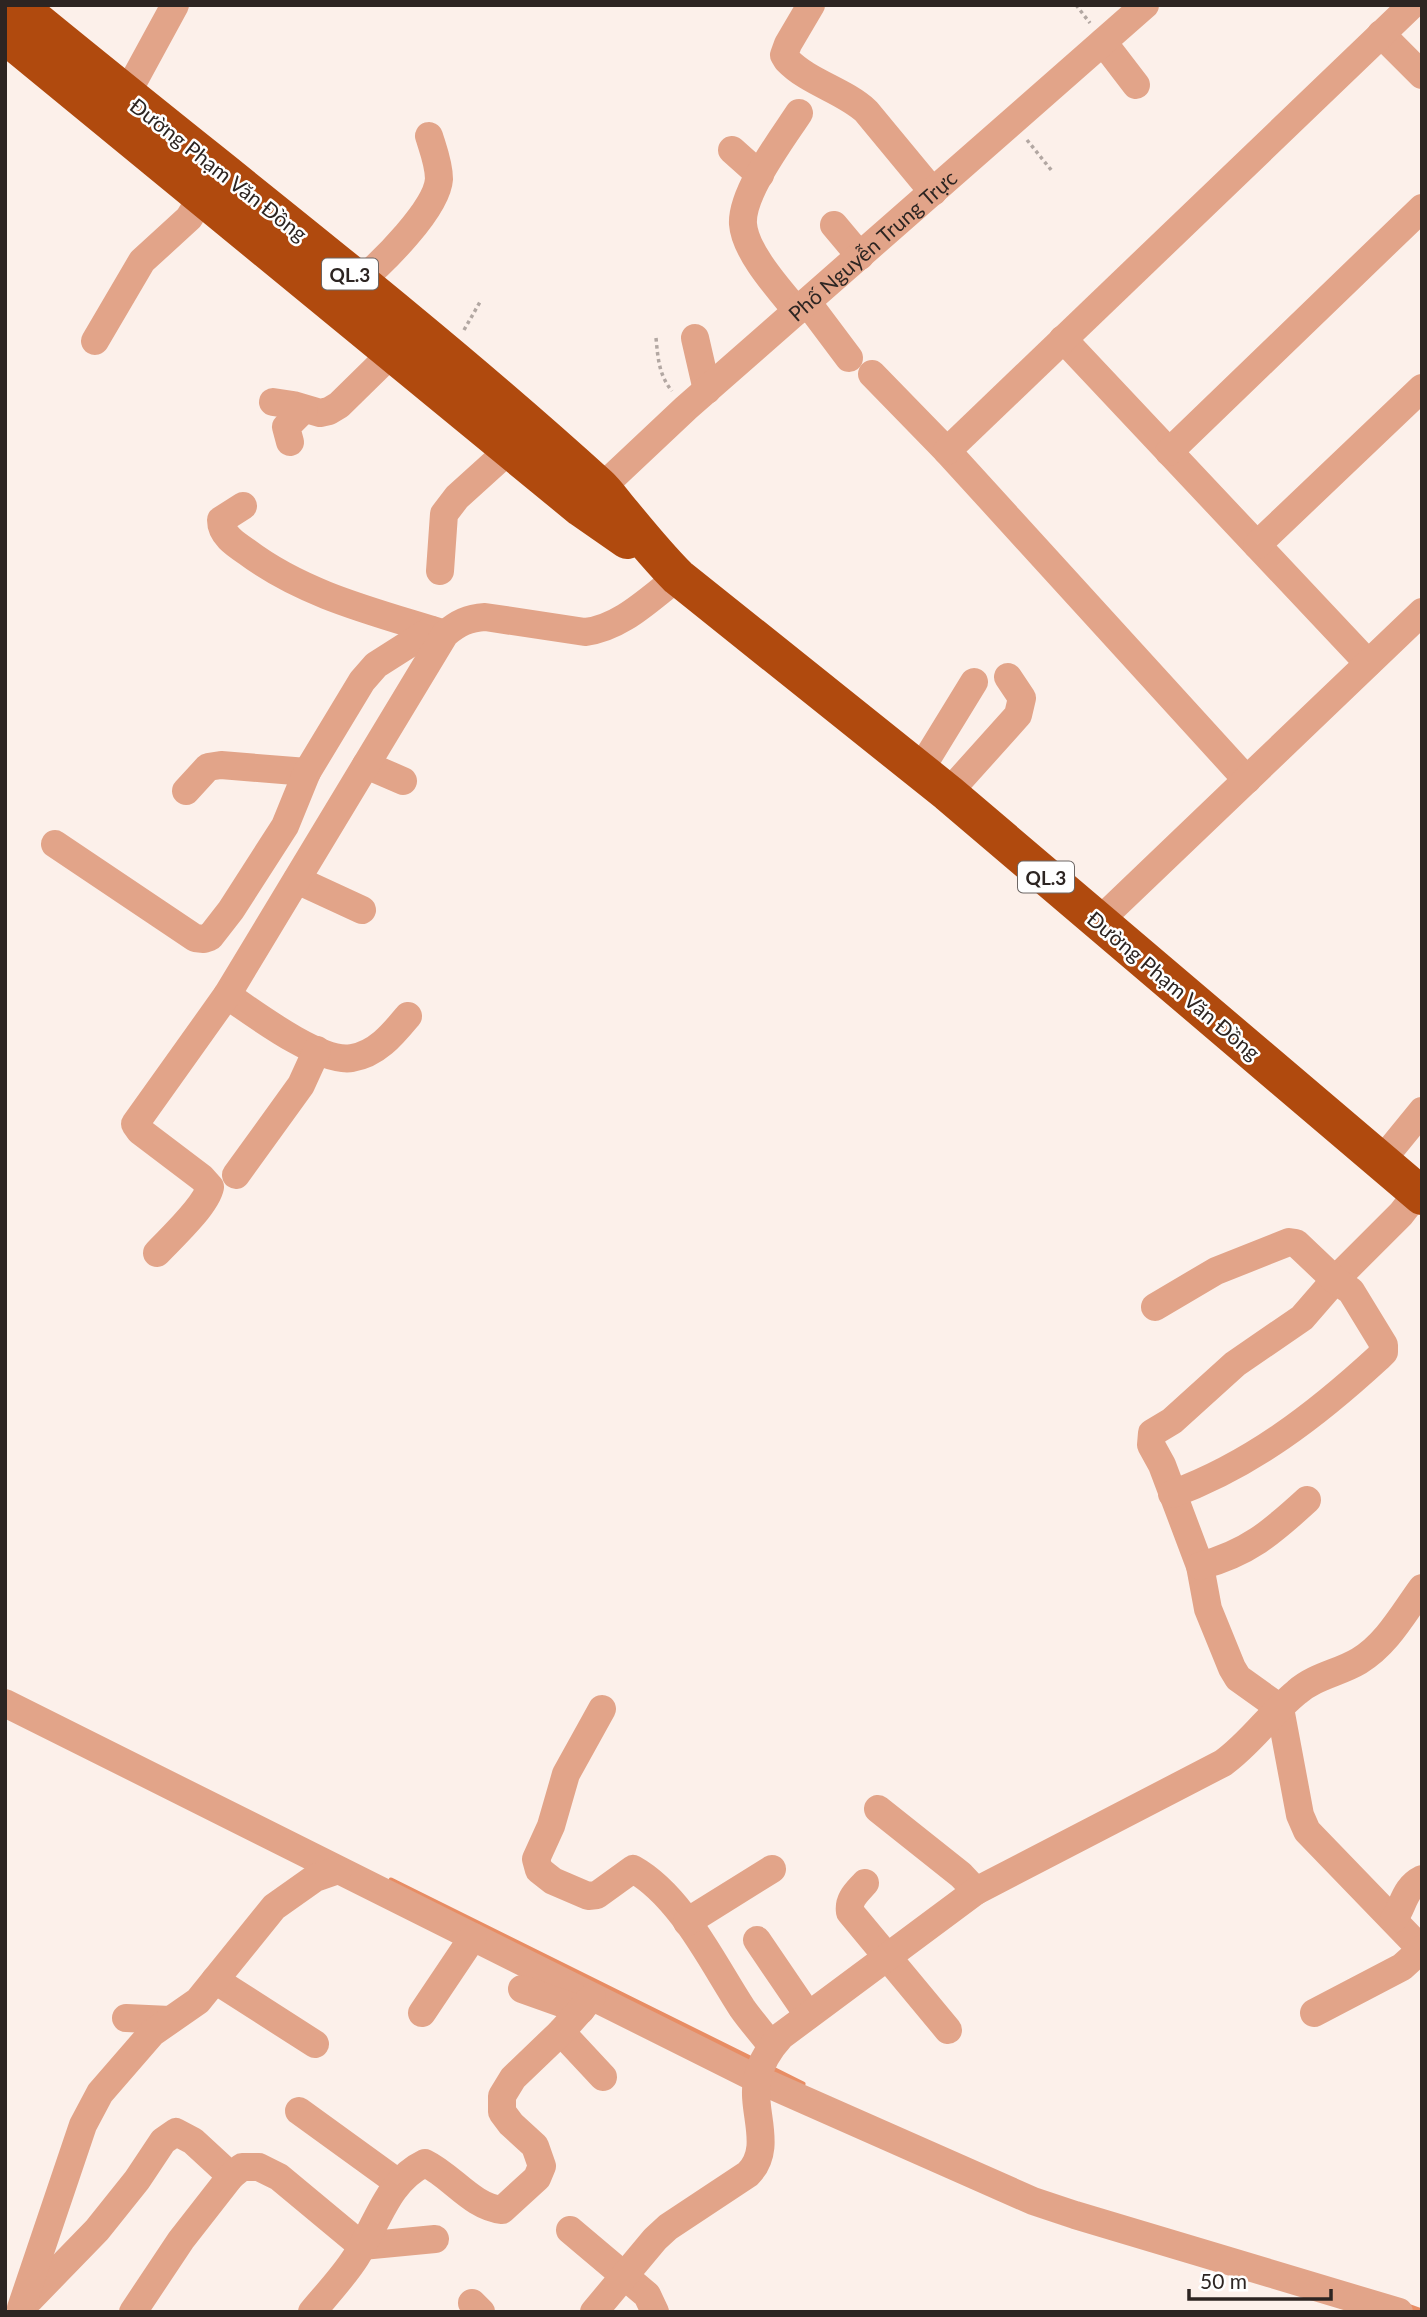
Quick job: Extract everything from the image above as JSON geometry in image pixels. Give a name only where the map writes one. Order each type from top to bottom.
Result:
[{"type":"highway","name":"Đường Phạm Văn Đồng","points":[[17,5],[173,134],[211,183],[392,352],[597,520],[671,570],[934,782],[1420,1194]]},
{"type":"highway","name":"Đường Phạm Văn Đồng","points":[[5,35],[211,183],[359,282],[524,419],[601,488],[671,570]]},
{"type":"street","points":[[126,95],[175,5]]},
{"type":"street","points":[[811,5],[784,55],[820,83],[860,105],[933,192]]},
{"type":"street","name":"Phố Nguyễn Trung Trực","points":[[601,488],[696,399],[1145,5]]},
{"type":"street","points":[[947,451],[1412,5]]},
{"type":"street","points":[[1381,34],[1422,75]]},
{"type":"street","points":[[1103,42],[1136,85]]},
{"type":"street","points":[[799,113],[751,190],[744,209],[743,224],[759,261],[849,358]]},
{"type":"street","points":[[359,282],[410,232],[439,182],[438,165],[429,136]]},
{"type":"street","points":[[732,150],[760,175]]},
{"type":"street","points":[[95,341],[142,261],[189,218],[211,183]]},
{"type":"street","points":[[1169,452],[1422,208]]},
{"type":"street","points":[[834,225],[860,256]]},
{"type":"street","points":[[695,338],[696,399]]},
{"type":"street","points":[[1063,339],[1368,663]]},
{"type":"street","points":[[273,402],[320,413],[340,405],[392,352]]},
{"type":"street","points":[[872,374],[947,451],[1247,780]]},
{"type":"street","points":[[1257,545],[1422,388]]},
{"type":"street","points":[[290,442],[286,427],[290,420],[304,409]]},
{"type":"street","points":[[440,571],[443,514],[457,497],[509,450]]},
{"type":"street","points":[[243,506],[220,520],[222,529],[234,543],[270,570],[346,604],[438,632]]},
{"type":"street","points":[[55,844],[195,938],[204,939],[215,932],[231,910],[285,826],[307,772],[362,681],[376,665],[471,618],[485,617],[585,632],[600,630],[615,624],[671,570]]},
{"type":"street","points":[[1098,922],[1422,612]]},
{"type":"street","points":[[157,1253],[202,1203],[210,1187],[140,1131],[135,1124],[227,995],[366,765],[438,632]]},
{"type":"street","points":[[934,782],[1018,715],[1022,698],[1008,677]]},
{"type":"street","points":[[934,782],[974,682]]},
{"type":"street","points":[[186,791],[208,767],[221,765],[307,772]]},
{"type":"street","points":[[366,765],[403,781]]},
{"type":"street","points":[[297,880],[362,910]]},
{"type":"street","points":[[227,995],[277,1029],[317,1050],[346,1059],[364,1055],[393,1035],[408,1016]]},
{"type":"street","points":[[236,1175],[301,1085],[317,1050]]},
{"type":"street","points":[[1382,1160],[1422,1111]]},
{"type":"street","points":[[1314,2012],[1402,1967],[1422,1949],[1307,1831],[1300,1815],[1280,1708],[1238,1678],[1232,1668],[1208,1609],[1200,1566],[1162,1465],[1151,1445],[1152,1433],[1172,1421],[1235,1364],[1302,1318],[1335,1280],[1420,1194]]},
{"type":"street","points":[[1156,1307],[1216,1272],[1289,1242],[1296,1244],[1351,1291],[1384,1345],[1384,1352],[1318,1412],[1248,1459],[1210,1480],[1172,1494]]},
{"type":"street","points":[[1200,1566],[1230,1558],[1261,1539],[1307,1500]]},
{"type":"street","points":[[764,2063],[808,2015],[976,1891],[1223,1763],[1241,1750],[1280,1708],[1309,1683],[1357,1663],[1372,1653],[1385,1640],[1422,1588]]},
{"type":"street","points":[[5,1703],[473,1937],[587,2004]]},
{"type":"street","points":[[594,2312],[668,2227],[748,2174],[757,2165],[761,2151],[764,2063],[744,2011],[687,1922],[644,1876],[633,1869],[597,1895],[588,1896],[553,1881],[539,1870],[536,1859],[551,1826],[566,1774],[602,1709]]},
{"type":"street","points":[[878,1809],[961,1875],[976,1891]]},
{"type":"street","points":[[687,1922],[772,1869]]},
{"type":"street","points":[[20,2310],[83,2125],[100,2093],[152,2033],[198,2001],[274,1907],[304,1885],[338,1870]]},
{"type":"street","points":[[1394,1919],[1402,1908],[1404,1895],[1422,1879]]},
{"type":"street","points":[[865,1883],[851,1899],[850,1912],[948,2030]]},
{"type":"street","points":[[422,2013],[473,1937]]},
{"type":"street","points":[[757,1940],[808,2015]]},
{"type":"street","points":[[215,1980],[315,2044]]},
{"type":"street","points":[[522,1989],[587,2004],[764,2063],[1044,2204],[1353,2305],[1398,2312]]},
{"type":"street","points":[[312,2312],[356,2258],[397,2182],[411,2170],[425,2163],[440,2171],[489,2209],[502,2210],[537,2179],[542,2166],[535,2146],[502,2112],[502,2096],[513,2078],[562,2032],[587,2004]]},
{"type":"street","points":[[126,2018],[170,2020]]},
{"type":"street","points":[[562,2032],[603,2077]]},
{"type":"street","points":[[299,2111],[397,2182]]},
{"type":"street","points":[[20,2310],[97,2230],[137,2180],[163,2141],[176,2132],[193,2141],[231,2176]]},
{"type":"street","points":[[133,2312],[181,2240],[231,2176],[242,2167],[259,2166],[279,2177],[362,2246],[435,2239]]},
{"type":"street","points":[[570,2230],[647,2295],[655,2312]]},
{"type":"path","points":[[1013,122],[1052,171]]},
{"type":"path","points":[[656,338],[663,381],[696,399]]},
{"type":"waterway","points":[[391,1880],[756,2061]]},
{"type":"waterway","points":[[771,2068],[803,2084]]},
{"type":"waterway","points":[[1408,2306],[1422,2311]]}]
